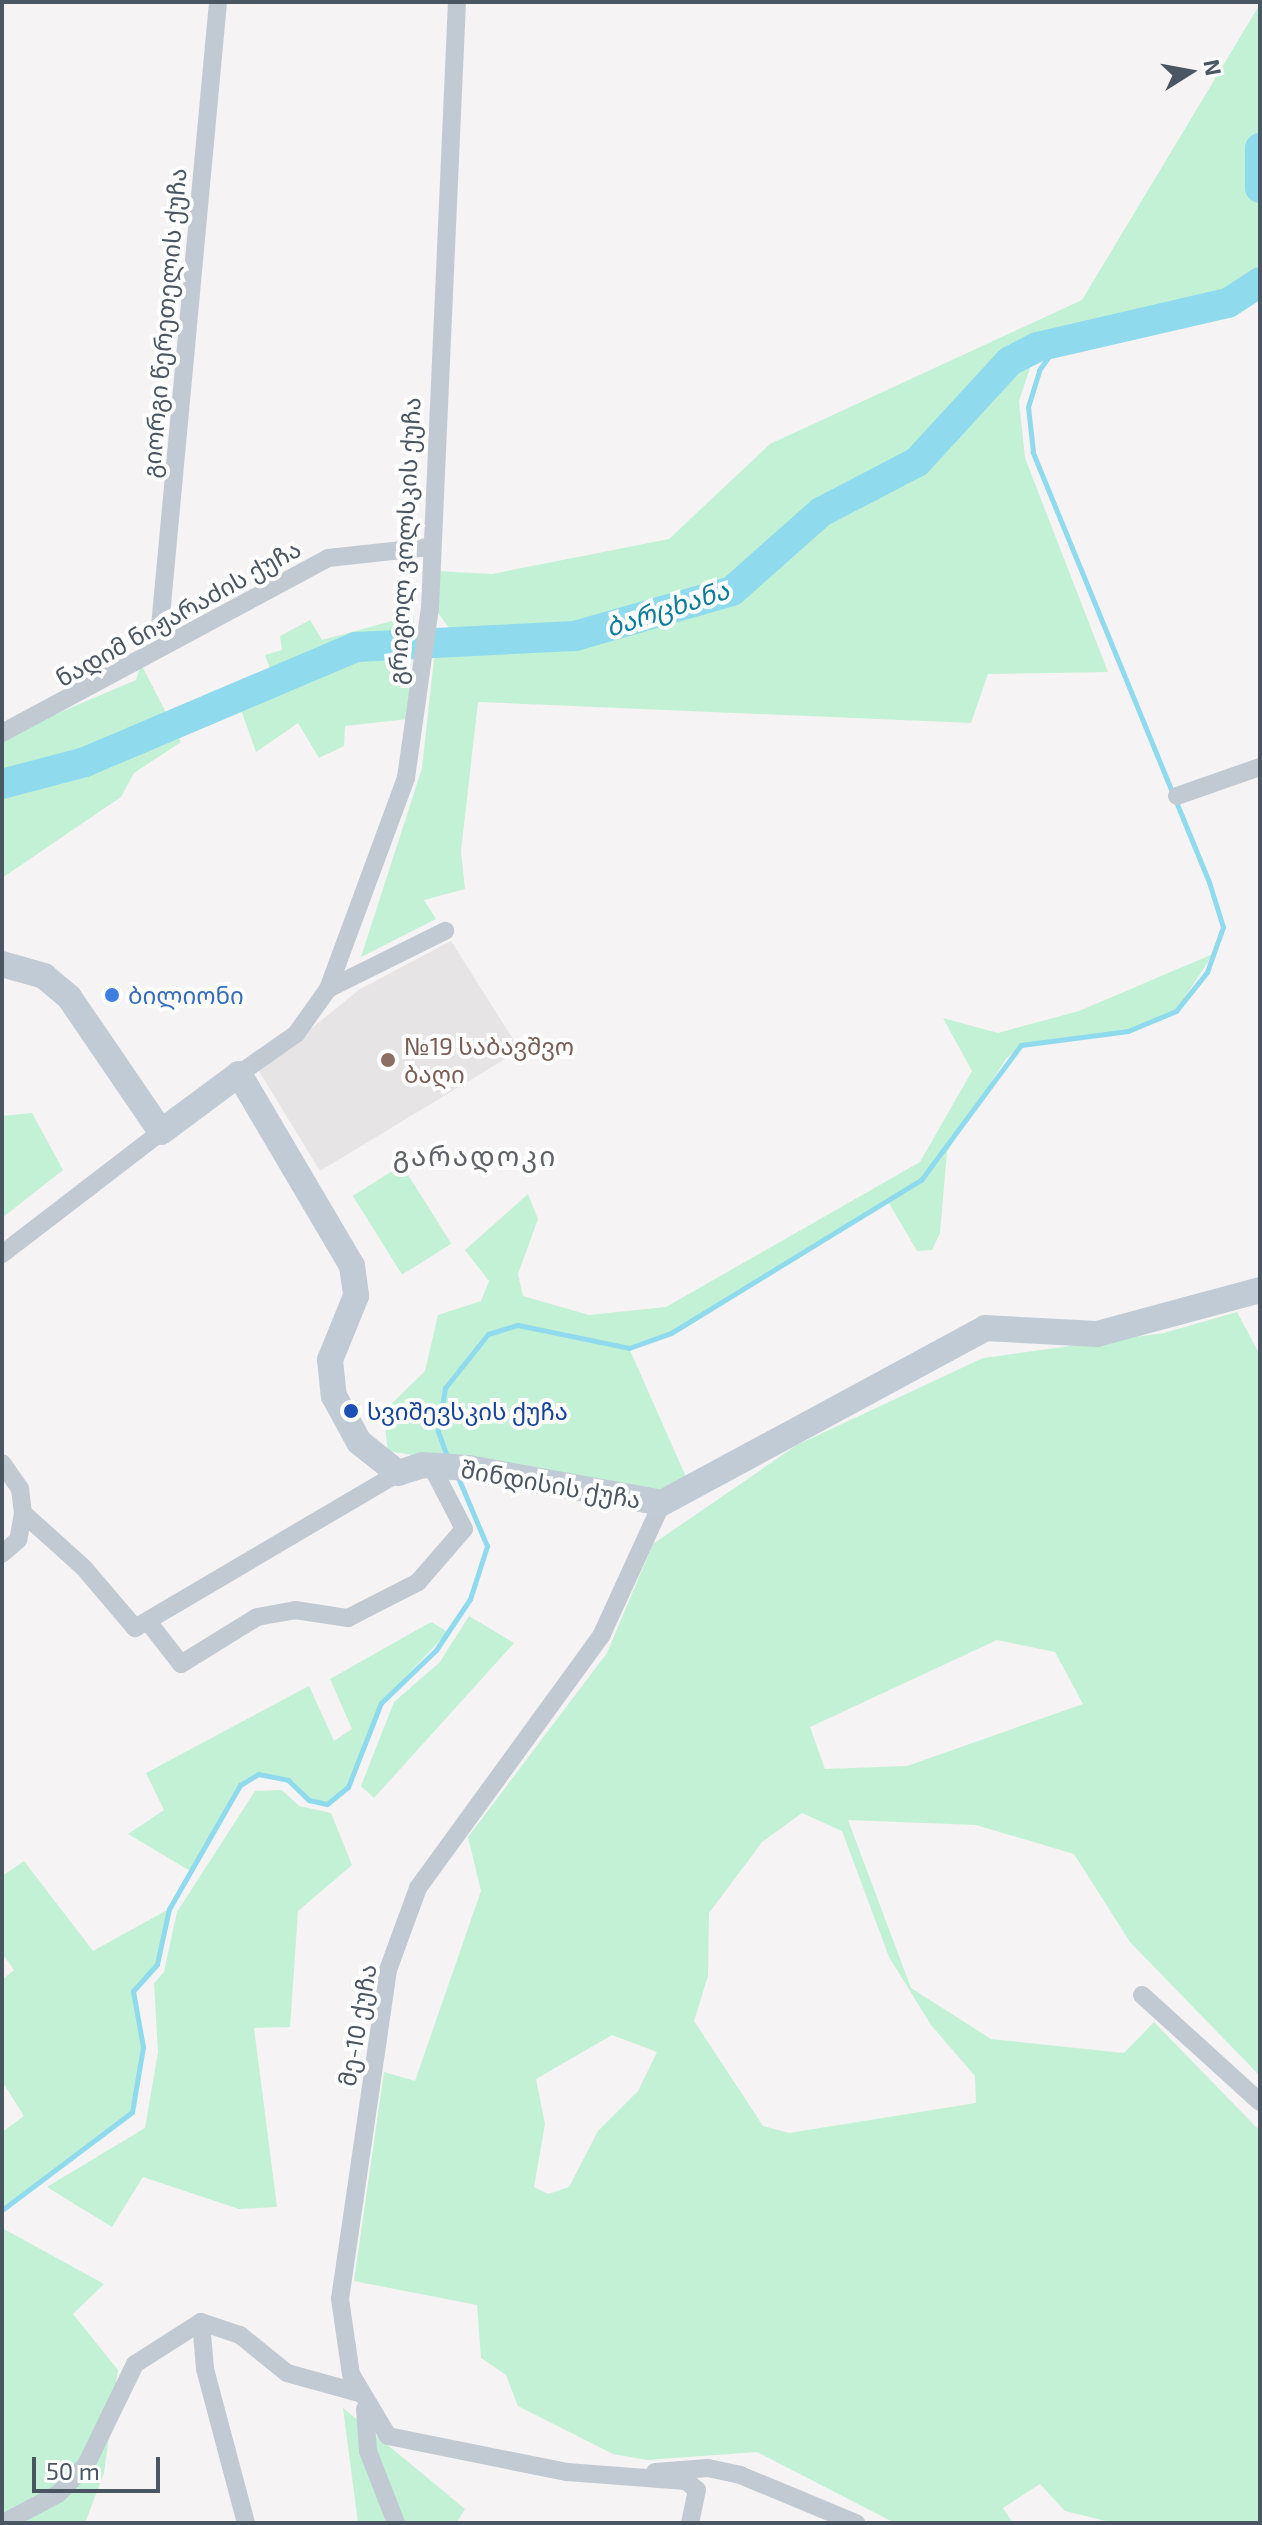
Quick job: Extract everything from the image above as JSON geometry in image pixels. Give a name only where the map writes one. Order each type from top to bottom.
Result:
[{"type":"street","name":"გიორგი წერეთელის ქუჩა","points":[[158,648],[218,2]]},
{"type":"street","name":"გრიგოლ ვოლსკის ქუჩა","points":[[239,1074],[296,1034],[328,989],[395,819],[425,666],[430,608],[429,547],[457,2]]},
{"type":"street","name":"ნადიმ ნიჟარაძის ქუჩა","points":[[2,733],[328,558],[429,547]]},
{"type":"street","points":[[1177,796],[1260,767]]},
{"type":"street","points":[[328,989],[445,931]]},
{"type":"street","points":[[2,964],[44,976],[69,997],[161,1132]]},
{"type":"street","points":[[2,1254],[239,1074],[352,1266],[356,1296],[330,1360],[334,1396],[359,1442],[398,1473],[149,1623],[135,1628],[84,1568],[23,1513]]},
{"type":"street","name":"შინდისის ქუჩა","points":[[398,1473],[448,1467],[662,1503],[985,1328],[1097,1334],[1260,1290]]},
{"type":"street","points":[[2,1463],[20,1489],[23,1513],[18,1540],[2,1554]]},
{"type":"street","points":[[149,1623],[181,1664],[257,1617],[295,1610],[348,1618],[418,1582],[464,1529],[448,1467]]},
{"type":"street","name":"მე-10 ქუჩა","points":[[396,2523],[368,2451],[362,2401],[340,2299],[388,1970],[418,1888],[601,1636],[662,1503]]},
{"type":"street","points":[[1142,1995],[1260,2102]]},
{"type":"street","points":[[201,2322],[240,2335],[287,2373],[362,2401],[388,2436],[567,2472],[686,2481],[697,2490],[690,2523]]},
{"type":"street","points":[[3,2523],[58,2494],[86,2465],[135,2364],[201,2322]]},
{"type":"street","points":[[201,2322],[205,2369],[246,2523]]},
{"type":"street","points":[[629,2477],[681,2467],[729,2472],[783,2487],[856,2523]]},
{"type":"shaded area","name":"№19 საბავშვო ბაღი","points":[[451,941],[520,1050],[320,1171],[259,1071],[360,989]]},
{"type":"green space","points":[[1260,4],[1260,282],[1228,303],[1037,347],[1019,401],[1025,458],[1108,672],[988,674],[971,723],[478,702],[461,851],[465,889],[424,900],[436,919],[361,957],[422,768],[434,659],[459,641],[436,610],[436,571],[492,574],[669,539],[770,444],[1082,300]]},
{"type":"green space","points":[[414,615],[408,719],[345,726],[344,746],[319,758],[298,723],[256,752],[236,696],[273,677],[265,655],[282,650],[280,636],[310,620],[322,640]]},
{"type":"green space","points":[[141,664],[181,742],[134,773],[121,797],[2,878],[2,737],[136,680]]},
{"type":"green space","points":[[1213,954],[1176,1011],[1128,1031],[1021,1045],[1006,1059],[947,1152],[940,1233],[932,1250],[917,1251],[889,1203],[671,1333],[629,1348],[686,1477],[652,1493],[388,1451],[383,1412],[425,1371],[438,1315],[481,1301],[489,1281],[465,1250],[528,1194],[538,1219],[518,1274],[523,1296],[589,1315],[666,1307],[920,1162],[972,1071],[943,1018],[998,1033],[1079,1011]]},
{"type":"green space","points":[[32,1113],[63,1170],[2,1218],[2,1116]]},
{"type":"green space","points":[[402,1165],[451,1244],[402,1275],[353,1196]]},
{"type":"green space","points":[[1237,1312],[1260,1355],[1260,2076],[1130,1942],[1074,1854],[976,1825],[848,1820],[911,1988],[991,2039],[1124,2053],[1154,2022],[1260,2131],[1260,2523],[1106,2521],[1065,2511],[1040,2484],[1003,2508],[1013,2523],[895,2523],[757,2452],[647,2460],[613,2454],[518,2406],[506,2375],[481,2358],[477,2305],[354,2281],[384,2072],[415,2081],[481,1891],[468,1837],[607,1653],[653,1544],[797,1445],[983,1358],[1164,1333]],"holes":[[[997,1640],[1055,1652],[1083,1704],[907,1766],[825,1769],[810,1727]],[[802,1813],[842,1831],[889,1957],[931,2025],[975,2076],[976,2103],[789,2133],[763,2126],[694,2021],[708,1976],[709,1913],[762,1842]],[[612,2035],[657,2052],[638,2091],[598,2131],[569,2187],[548,2194],[534,2187],[545,2124],[536,2079]]]},
{"type":"green space","points":[[469,1616],[514,1643],[374,1798],[361,1786],[394,1702],[440,1662]]},
{"type":"green space","points":[[431,1622],[448,1632],[381,1703],[348,1787],[327,1804],[309,1800],[288,1780],[258,1774],[240,1785],[192,1872],[128,1834],[164,1810],[146,1773],[309,1686],[334,1741],[352,1729],[330,1679]]},
{"type":"green space","points":[[282,1790],[299,1806],[331,1813],[352,1865],[298,1911],[290,2027],[254,2028],[277,2207],[239,2209],[143,2177],[112,2227],[47,2187],[145,2128],[158,2052],[154,1983],[164,1972],[177,1912],[255,1791]]},
{"type":"green space","points":[[24,1861],[93,1951],[169,1909],[157,1964],[133,1991],[143,2047],[132,2112],[2,2210],[2,2132],[24,2116],[2,2081],[2,1980],[14,1970],[2,1953],[2,1876]]},
{"type":"green space","points":[[2,2228],[104,2284],[73,2314],[118,2370],[104,2473],[85,2523],[2,2523]]},
{"type":"green space","points":[[343,2408],[465,2509],[456,2523],[358,2523]]},
{"type":"waterway","name":"ბარცხანა","points":[[1260,148],[1260,188]]},
{"type":"waterway","name":"ბარცხანა","points":[[2,784],[85,762],[356,647],[575,636],[732,591],[821,512],[917,462],[1010,361],[1037,347],[1228,303],[1260,282]]},
{"type":"waterway","points":[[448,1459],[438,1431],[445,1388],[488,1334],[518,1325],[629,1348],[671,1333],[921,1180],[1021,1045],[1128,1031],[1176,1011],[1207,972],[1223,927],[1209,882],[1033,452],[1028,407],[1039,370],[1055,348],[1081,339]]},
{"type":"waterway","points":[[2,2210],[132,2112],[143,2047],[133,1991],[157,1964],[169,1909],[240,1785],[258,1774],[288,1780],[309,1800],[327,1804],[348,1787],[381,1703],[436,1650],[470,1599],[487,1546],[457,1475]]},
{"type":"place","name":"ბილიონი","points":[[112,995]]},
{"type":"place","name":"№19 საბავშვო ბაღი","points":[[388,1060]]},
{"type":"place","name":"სვიშევსკის ქუჩა","points":[[351,1411]]},
{"type":"district","name":"გარადოკი","points":[[475,1155]]}]
